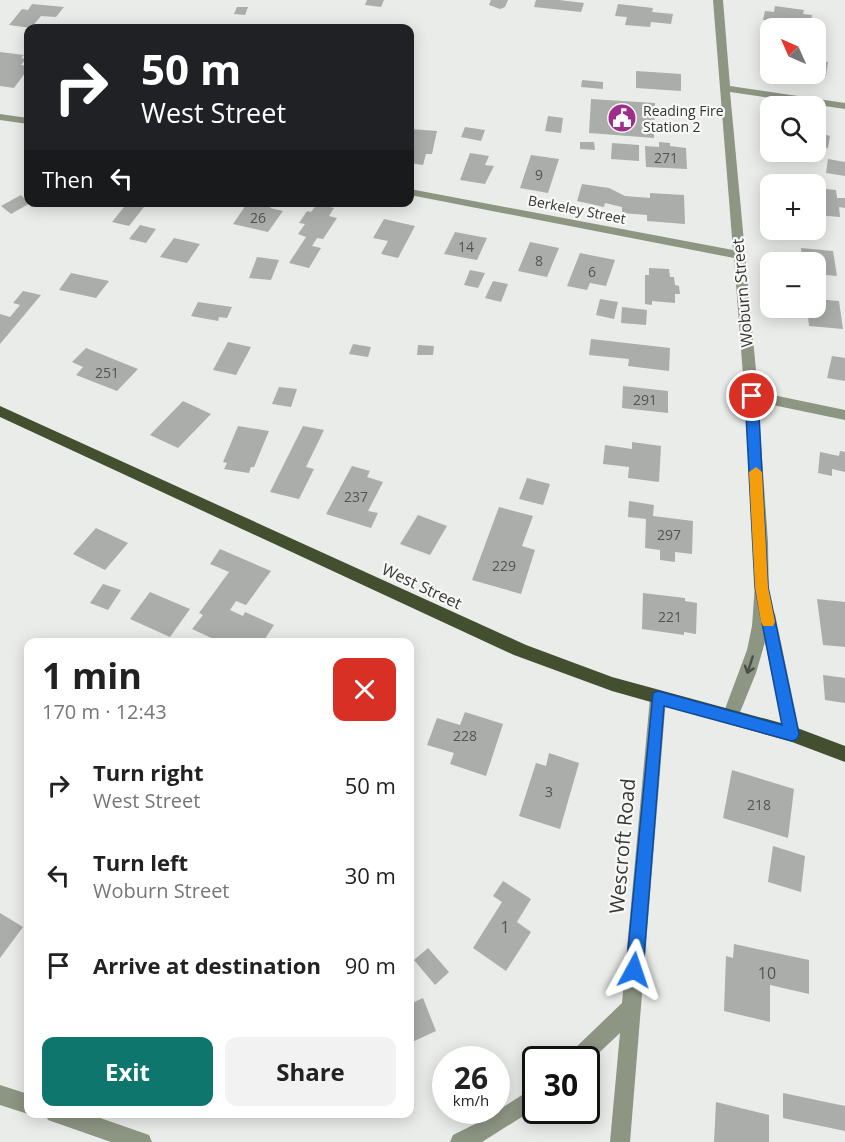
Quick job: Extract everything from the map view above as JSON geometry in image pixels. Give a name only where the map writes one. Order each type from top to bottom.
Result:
[{"type":"main road","name":"West Street","points":[[0,411],[520,650],[612,684],[792,734],[845,754]]},
{"type":"street","name":"Woburn Street","points":[[718,0],[738,255],[752,396],[762,587],[760,626],[756,646],[730,717]]},
{"type":"street","points":[[724,88],[845,106]]},
{"type":"street","points":[[0,117],[24,120]]},
{"type":"street","name":"Berkeley Street","points":[[414,193],[738,255]]},
{"type":"street","points":[[752,396],[845,415]]},
{"type":"street","name":"Woburn Street","points":[[762,587],[792,734]]},
{"type":"street","name":"Wescroft Road","points":[[620,1142],[658,698]]},
{"type":"street","points":[[592,1046],[631,1008]]},
{"type":"street","points":[[0,1095],[24,1103]]},
{"type":"street","points":[[460,1142],[490,1127],[522,1105]]},
{"type":"street","points":[[70,1118],[142,1142]]},
{"type":"building","points":[[367,0],[384,0],[381,7],[365,5]]},
{"type":"building","points":[[491,0],[508,0],[505,7],[500,9],[489,5]]},
{"type":"building","points":[[536,0],[584,3],[581,12],[534,7]]},
{"type":"building","points":[[32,4],[64,7],[56,17],[41,16],[34,24],[24,24],[24,27],[9,25],[22,9],[28,10]]},
{"type":"building","points":[[618,4],[653,8],[652,12],[673,14],[671,24],[651,22],[650,27],[625,25],[627,17],[615,16]]},
{"type":"building","points":[[775,6],[804,10],[803,14],[812,15],[812,18],[763,18],[765,11],[774,12]]},
{"type":"building","points":[[237,7],[248,7],[245,15],[234,14]]},
{"type":"building","points":[[0,52],[24,55],[21,58],[24,59],[24,61],[21,65],[24,65],[24,74],[14,88],[0,86]]},
{"type":"building","points":[[636,71],[681,74],[681,91],[636,88]]},
{"type":"building","points":[[582,80],[603,82],[603,89],[581,87]]},
{"type":"building","name":"Reading Fire Station 2","points":[[591,99],[655,103],[654,138],[589,133]]},
{"type":"building","points":[[548,116],[563,118],[561,133],[545,131]]},
{"type":"building","points":[[465,127],[485,130],[481,141],[461,137]]},
{"type":"building","points":[[414,129],[437,131],[432,154],[426,154],[423,165],[414,164]]},
{"type":"building","points":[[826,135],[830,136],[828,148],[826,148]]},
{"type":"building","points":[[580,142],[594,142],[595,150],[580,149]]},
{"type":"building","points":[[659,142],[686,148],[687,169],[646,167],[645,146],[659,147]]},
{"type":"building","points":[[612,143],[639,145],[639,161],[611,159]]},
{"type":"building","points":[[470,153],[489,156],[485,165],[494,166],[485,184],[460,180]]},
{"type":"building","points":[[531,155],[559,159],[548,193],[520,188]]},
{"type":"building","points":[[828,159],[845,162],[845,176],[826,173]]},
{"type":"building","points":[[582,184],[609,188],[625,196],[650,198],[650,193],[684,195],[685,224],[647,221],[647,215],[622,213],[622,207],[605,203],[604,207],[577,201]]},
{"type":"building","points":[[826,189],[836,190],[837,198],[845,198],[845,208],[839,207],[840,217],[826,216]]},
{"type":"building","points":[[21,195],[24,198],[24,207],[11,214],[1,206]]},
{"type":"building","points":[[124,207],[144,207],[129,226],[112,222]]},
{"type":"building","points":[[245,207],[271,207],[283,211],[268,232],[233,224]]},
{"type":"building","points":[[315,207],[330,207],[334,208],[329,216],[337,218],[323,239],[317,238],[312,246],[321,248],[309,268],[289,263],[306,237],[298,234],[305,224],[299,223],[307,211],[311,212]]},
{"type":"building","points":[[384,219],[415,226],[398,258],[381,254],[388,241],[373,238]]},
{"type":"building","points":[[140,225],[156,229],[146,243],[129,239]]},
{"type":"building","points":[[455,232],[487,238],[477,260],[444,254]]},
{"type":"building","points":[[174,238],[200,244],[187,263],[160,257]]},
{"type":"building","points":[[530,242],[559,248],[547,277],[518,271]]},
{"type":"building","points":[[801,248],[833,251],[837,276],[826,275],[826,252],[801,252]]},
{"type":"building","points":[[580,253],[615,260],[606,286],[590,283],[587,290],[567,286]]},
{"type":"building","points":[[257,257],[279,260],[271,280],[249,278]]},
{"type":"building","points":[[649,268],[669,269],[670,277],[674,277],[675,285],[679,286],[680,294],[675,294],[675,303],[652,301],[652,305],[645,304],[645,275],[649,275]]},
{"type":"building","points":[[470,270],[485,273],[478,288],[464,285]]},
{"type":"building","points":[[71,273],[109,281],[96,298],[59,290]]},
{"type":"building","points":[[493,281],[508,284],[501,302],[485,298]]},
{"type":"building","points":[[23,291],[41,295],[0,344],[0,314],[10,317],[20,305],[13,303]]},
{"type":"building","points":[[600,299],[618,302],[614,319],[596,315]]},
{"type":"building","points":[[826,300],[839,301],[843,329],[809,326],[808,318],[826,318]]},
{"type":"building","points":[[198,302],[232,307],[227,318],[219,317],[218,321],[191,316]]},
{"type":"building","points":[[622,307],[647,310],[646,325],[621,323]]},
{"type":"building","points":[[591,339],[670,348],[669,371],[628,366],[629,359],[589,355]]},
{"type":"building","points":[[228,342],[251,347],[236,375],[213,370]]},
{"type":"building","points":[[353,344],[371,347],[368,357],[349,354]]},
{"type":"building","points":[[418,345],[434,346],[433,355],[417,355]]},
{"type":"building","points":[[86,348],[138,369],[117,391],[76,375],[83,367],[72,362]]},
{"type":"building","points":[[832,356],[845,358],[845,381],[827,378]]},
{"type":"building","points":[[623,386],[668,391],[668,413],[622,408]]},
{"type":"building","points":[[279,387],[297,389],[291,407],[272,404]]},
{"type":"building","points":[[183,401],[211,414],[178,448],[150,435]]},
{"type":"building","points":[[238,426],[269,431],[254,467],[251,467],[249,473],[224,469],[227,463],[223,462]]},
{"type":"building","points":[[303,426],[324,430],[306,467],[314,469],[299,499],[270,492]]},
{"type":"building","points":[[632,442],[661,446],[659,482],[628,478],[629,467],[603,464],[605,445],[632,449]]},
{"type":"building","points":[[840,451],[845,452],[845,472],[832,469],[832,476],[818,473],[820,452],[839,456]]},
{"type":"building","points":[[352,466],[370,471],[367,477],[383,482],[368,511],[378,513],[371,528],[326,514]]},
{"type":"building","points":[[527,478],[550,484],[543,505],[519,499]]},
{"type":"building","points":[[629,501],[654,505],[653,516],[693,521],[692,554],[675,552],[675,562],[660,560],[660,550],[645,548],[646,519],[628,517]]},
{"type":"building","points":[[499,507],[533,516],[522,546],[535,550],[521,594],[472,580]]},
{"type":"building","points":[[418,515],[447,526],[430,555],[400,544]]},
{"type":"building","points":[[96,528],[128,543],[105,570],[73,554]]},
{"type":"building","points":[[220,549],[271,571],[246,605],[236,601],[230,610],[243,616],[245,612],[274,625],[266,638],[211,638],[192,629],[203,615],[199,613],[229,572],[210,564]]},
{"type":"building","points":[[103,584],[121,590],[108,610],[90,603]]},
{"type":"building","points":[[150,592],[190,609],[170,637],[130,619]]},
{"type":"building","points":[[643,593],[685,598],[685,601],[697,603],[696,634],[684,632],[684,635],[642,629]]},
{"type":"building","points":[[817,599],[845,602],[845,647],[823,645]]},
{"type":"building","points":[[823,675],[845,678],[845,703],[825,700]]},
{"type":"building","points":[[465,712],[503,724],[486,776],[450,764],[454,753],[427,745],[437,718],[460,725]]},
{"type":"building","points":[[549,753],[579,763],[560,829],[519,816],[536,763],[546,766]]},
{"type":"building","points":[[732,770],[794,789],[788,838],[723,818]]},
{"type":"building","points":[[773,846],[805,856],[801,892],[768,882]]},
{"type":"building","points":[[503,881],[531,899],[517,922],[531,932],[506,971],[473,948],[502,902],[493,896]]},
{"type":"building","points":[[0,913],[23,927],[0,958]]},
{"type":"building","points":[[734,944],[809,960],[809,994],[770,985],[770,1022],[724,1011],[726,956],[733,958]]},
{"type":"building","points":[[428,948],[449,972],[435,985],[414,960]]},
{"type":"building","points":[[423,998],[436,1031],[414,1041],[414,1002]]},
{"type":"building","points":[[783,1093],[845,1106],[845,1131],[783,1118]]},
{"type":"building","points":[[716,1102],[769,1115],[769,1142],[714,1142]]},
{"type":"slow traffic","points":[[756,472],[762,587],[768,622]]},
{"type":"place","name":"Reading Fire Station 2","points":[[622,118]]},
{"type":"route","points":[[634,970],[658,698],[792,734],[762,587],[752,396]]}]
